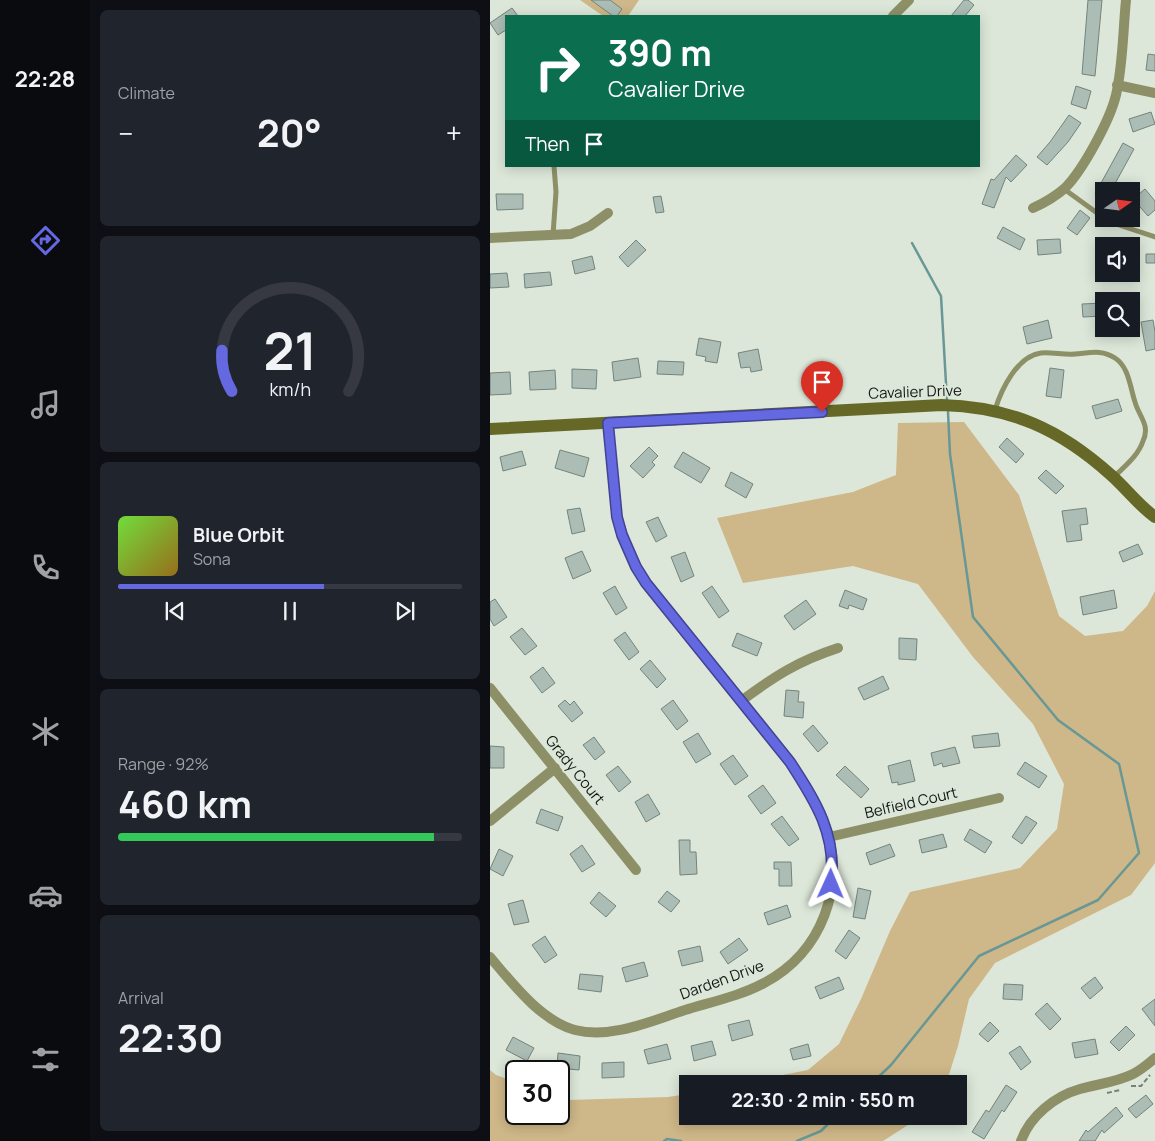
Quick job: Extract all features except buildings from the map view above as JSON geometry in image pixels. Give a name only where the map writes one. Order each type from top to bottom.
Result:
[{"type":"street","points":[[894,15],[909,0]]},
{"type":"street","points":[[1032,208],[1054,197],[1064,188],[1087,157],[1098,137],[1113,102],[1117,85],[1126,0]]},
{"type":"street","points":[[1117,85],[1155,93]]},
{"type":"street","points":[[490,238],[572,234],[581,231],[608,213]]},
{"type":"street","name":"Cavalier Drive","points":[[490,429],[942,405],[995,410],[1034,423],[1054,433],[1094,459],[1155,517]]},
{"type":"street","name":"Darden Drive","points":[[490,957],[542,1013],[562,1026],[587,1032],[600,1032],[645,1023],[763,984],[792,964],[820,928],[826,912],[831,888],[832,853],[821,814],[790,762],[646,583],[628,550],[617,517],[608,423]]},
{"type":"street","points":[[741,701],[774,676],[838,648]]},
{"type":"street","name":"Grady Court","points":[[490,688],[636,870]]},
{"type":"street","points":[[490,821],[554,768]]},
{"type":"street","name":"Belfield Court","points":[[829,837],[999,798]]},
{"type":"street","points":[[1021,1141],[1034,1119],[1055,1100],[1078,1089],[1133,1074],[1155,1058]]},
{"type":"lane","points":[[553,235],[555,202],[554,167]]},
{"type":"lane","points":[[1064,188],[1095,211]]},
{"type":"lane","points":[[1128,228],[1155,237]]},
{"type":"lane","points":[[995,410],[1002,390],[1013,372],[1035,354],[1097,352],[1115,357],[1128,375],[1145,430],[1140,449],[1114,477]]},
{"type":"path","points":[[1100,1094],[1134,1085],[1140,1087],[1155,1070]]},
{"type":"shaded area","points":[[580,0],[639,0],[629,15],[602,15]]},
{"type":"shaded area","points":[[964,422],[1019,495],[1059,616],[1085,636],[1123,631],[1147,606],[1155,591],[1155,863],[1131,895],[995,963],[969,999],[949,1075],[783,1075],[808,1070],[839,1044],[861,999],[890,931],[910,892],[1020,868],[1057,829],[1064,784],[1033,724],[973,657],[918,584],[853,566],[743,583],[717,518],[853,492],[896,475],[898,423]]},
{"type":"shaded area","points":[[490,1070],[496,1075],[505,1078],[505,1125],[570,1125],[570,1100],[679,1095],[679,1125],[908,1125],[883,1141],[490,1141]]},
{"type":"waterway","points":[[912,243],[941,296],[947,401]]},
{"type":"waterway","points":[[880,1075],[891,1065],[979,956],[1098,900],[1139,853],[1119,764],[1058,720],[973,617],[950,454],[948,412]]},
{"type":"waterway","points":[[797,1141],[821,1131],[827,1125]]},
{"type":"waterway","points":[[664,1141],[667,1139],[681,1141]]},
{"type":"route","points":[[822,412],[608,423],[617,517],[622,535],[636,567],[646,583],[790,762],[804,784],[826,825],[832,853],[831,884]]}]
